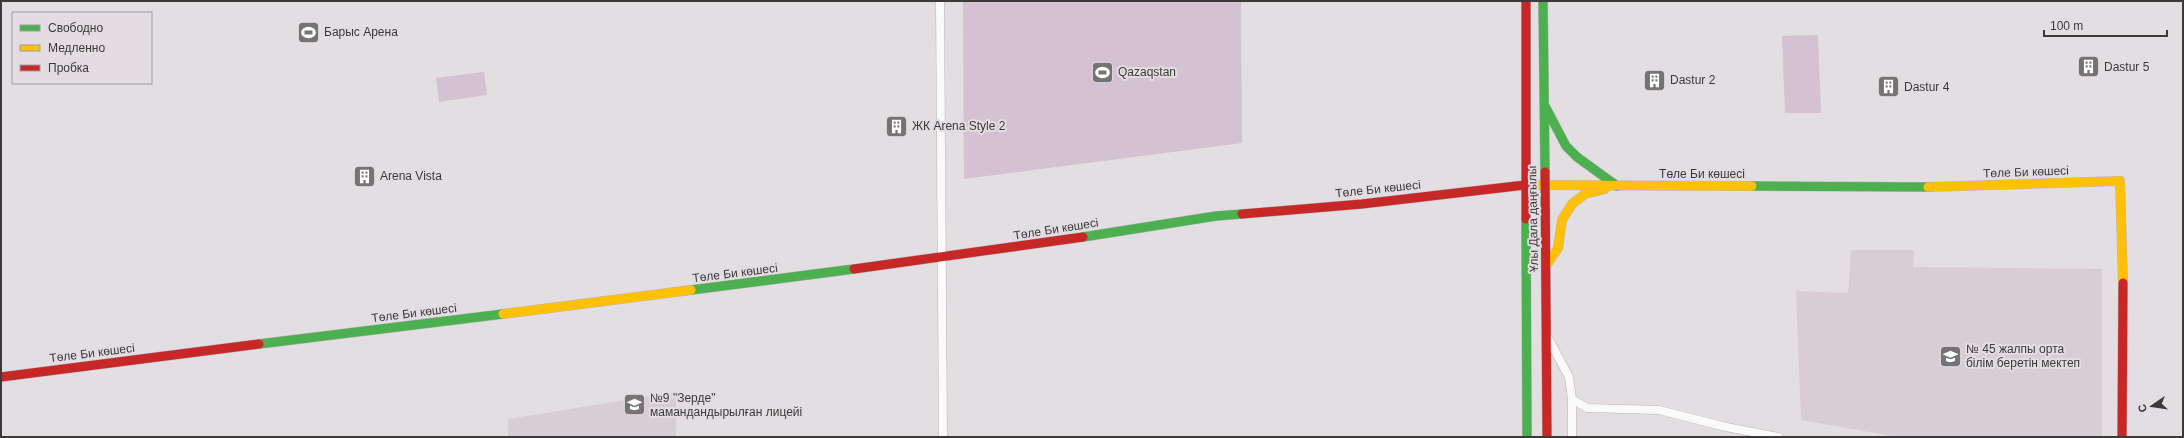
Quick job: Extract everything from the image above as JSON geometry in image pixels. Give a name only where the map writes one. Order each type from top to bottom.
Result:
[{"type":"street","points":[[940,1],[943,258],[943,437]]},
{"type":"street","name":"Ұлы Дала даңғылы","points":[[1526,1],[1527,437]]},
{"type":"street","name":"Ұлы Дала даңғылы","points":[[1543,1],[1547,437]]},
{"type":"street","points":[[1544,104],[1566,146],[1581,160],[1617,186]]},
{"type":"street","name":"Төле Би көшесі","points":[[1,378],[943,258],[1216,216],[1362,204],[1526,185],[1947,187],[2120,181],[2123,277],[2122,437]]},
{"type":"street","points":[[1546,266],[1558,248],[1562,220],[1572,204],[1586,194],[1617,186]]},
{"type":"street","points":[[1546,335],[1568,377],[1572,399],[1572,437]]},
{"type":"street","points":[[1572,399],[1587,408],[1659,410],[1726,427],[1778,437]]},
{"type":"shaded area","name":"Qazaqstan","points":[[963,1],[1241,1],[1242,143],[964,179]]},
{"type":"shaded area","points":[[1818,35],[1821,113],[1785,113],[1782,36]]},
{"type":"shaded area","points":[[484,72],[487,95],[439,102],[436,78]]},
{"type":"shaded area","name":"№ 45 жалпы орта білім беретін мектеп","points":[[1851,250],[1914,250],[1913,267],[2102,269],[2102,437],[1897,437],[1801,420],[1796,291],[1848,293]]},
{"type":"shaded area","name":"№9 \"Зерде\" мамандандырылған лицейі","points":[[676,392],[676,437],[508,437],[508,419]]},
{"type":"traffic: fast","points":[[1543,1],[1545,172]]},
{"type":"traffic: fast","points":[[1545,106],[1566,146],[1577,157],[1617,186]]},
{"type":"traffic: fast","points":[[1752,186],[1928,187]]},
{"type":"traffic: fast","points":[[1083,237],[1216,216],[1242,214]]},
{"type":"traffic: fast","points":[[1526,219],[1527,437]]},
{"type":"traffic: fast","points":[[691,290],[854,269]]},
{"type":"traffic: fast","points":[[259,344],[503,314]]},
{"type":"traffic: slow","points":[[1928,187],[2120,181],[2123,283]]},
{"type":"traffic: slow","points":[[1525,185],[1752,186]]},
{"type":"traffic: slow","points":[[1546,266],[1558,248],[1562,220],[1572,204],[1585,194],[1605,189]]},
{"type":"traffic: slow","points":[[503,314],[691,290]]},
{"type":"traffic: jam","points":[[1526,1],[1526,219]]},
{"type":"traffic: jam","points":[[1545,172],[1547,437]]},
{"type":"traffic: jam","points":[[1242,214],[1362,204],[1525,185]]},
{"type":"traffic: jam","points":[[854,269],[1083,237]]},
{"type":"traffic: jam","points":[[2122,437],[2123,283]]},
{"type":"traffic: jam","points":[[1,377],[259,344]]},
{"type":"place","name":"Барыс Арена","points":[[309,32]]},
{"type":"place","name":"Dastur 5","points":[[2088,67]]},
{"type":"place","name":"Qazaqstan","points":[[1102,72]]},
{"type":"place","name":"Dastur 2","points":[[1655,80]]},
{"type":"place","name":"Dastur 4","points":[[1889,87]]},
{"type":"place","name":"ЖК Arena Style 2","points":[[896,126]]},
{"type":"place","name":"Arena Vista","points":[[365,176]]},
{"type":"place","name":"№ 45 жалпы орта білім беретін мектеп","points":[[1950,356]]},
{"type":"place","name":"№9 \"Зерде\" мамандандырылған лицейі","points":[[634,405]]}]
